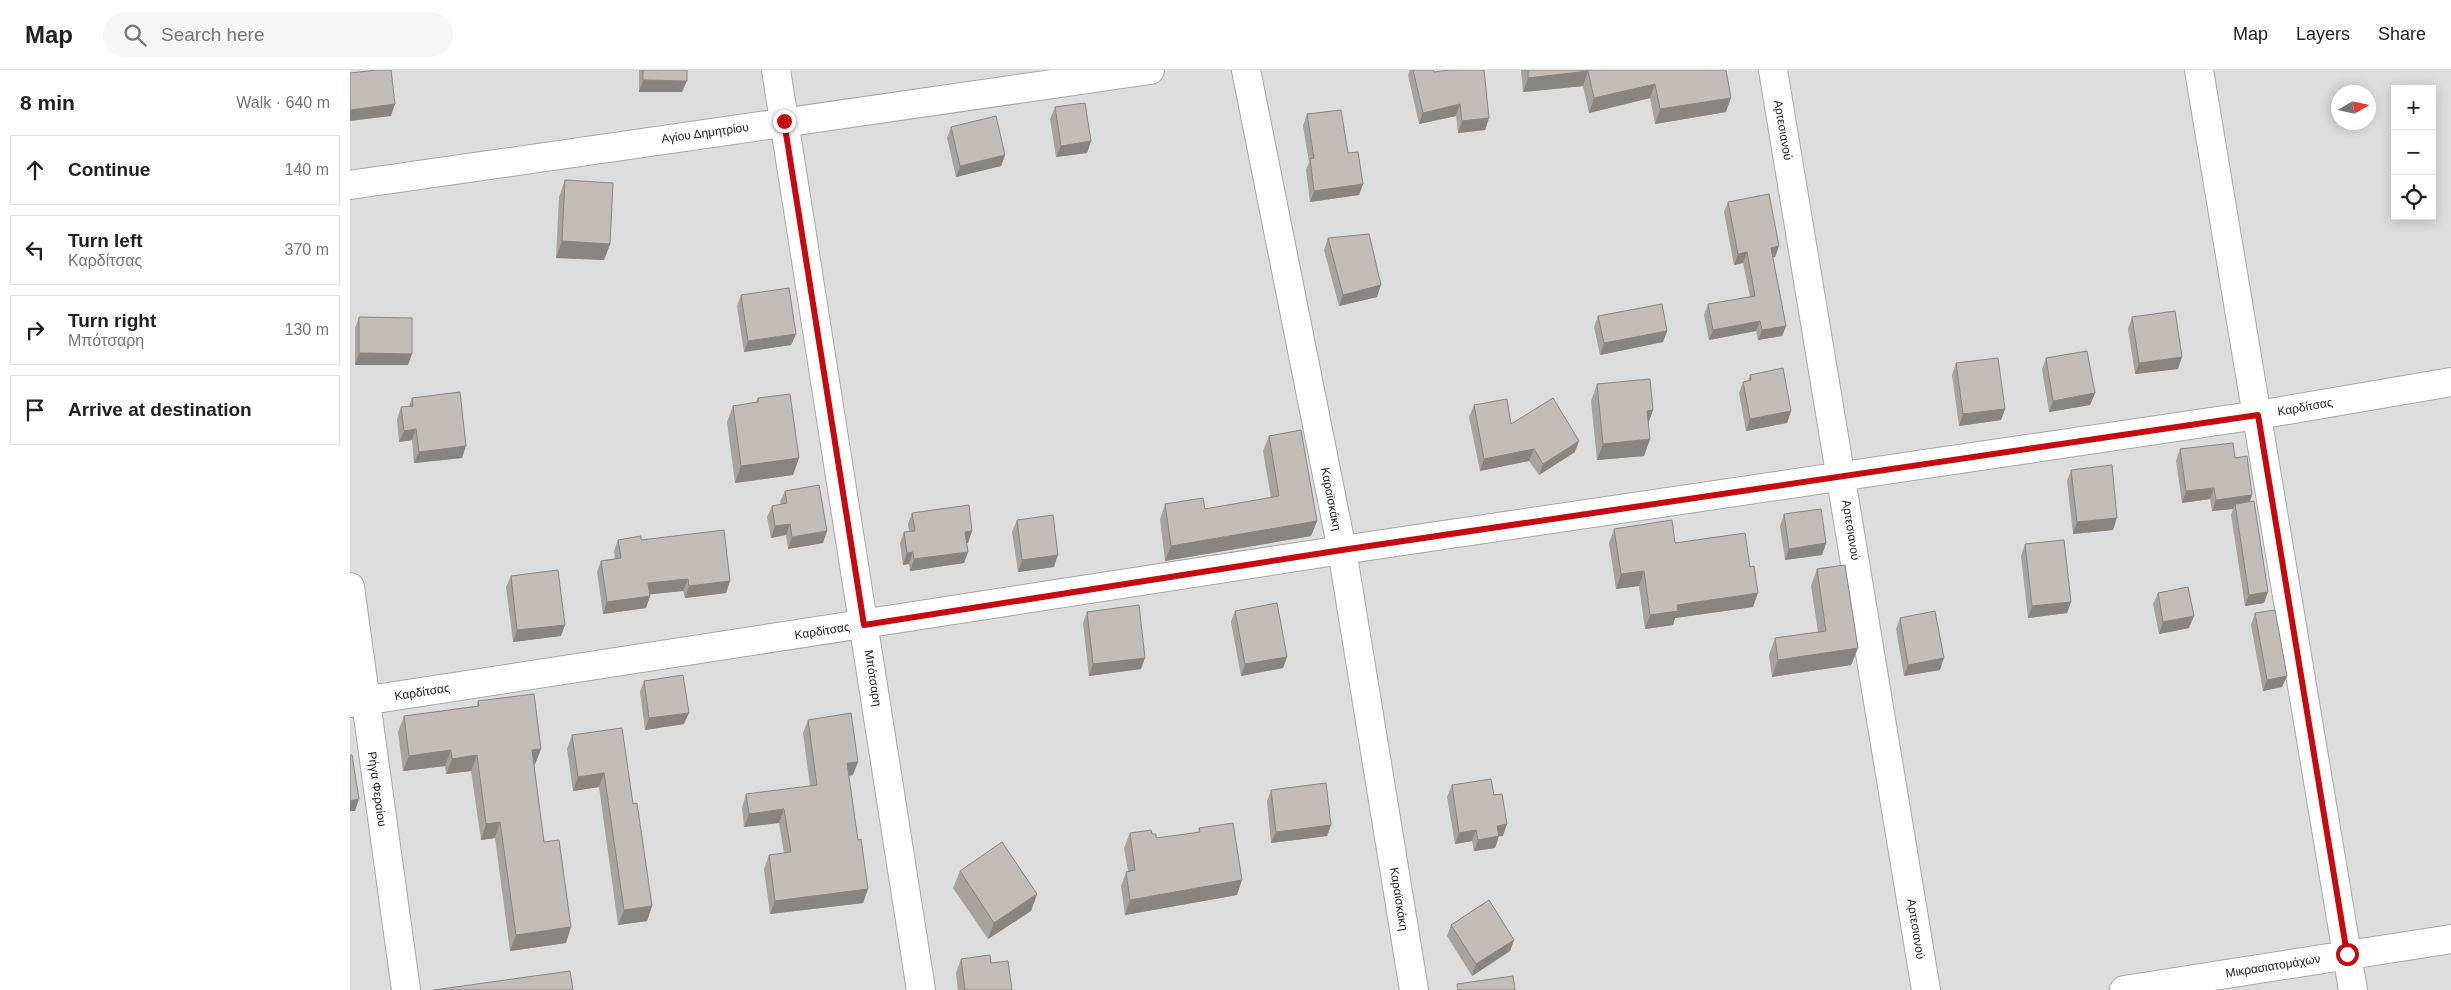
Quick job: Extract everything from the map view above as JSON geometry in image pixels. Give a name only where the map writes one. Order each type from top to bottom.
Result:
[{"type":"street","name":"Μπότσαρη","points":[[776,70],[921,990]]},
{"type":"street","name":"Αγίου Δημητρίου","points":[[350,185],[784,121],[1150,70]]},
{"type":"street","name":"Καραϊσκάκη","points":[[1246,70],[1342,550],[1414,990]]},
{"type":"street","name":"Αρτεσιανού","points":[[1773,70],[1926,990]]},
{"type":"street","points":[[2199,70],[2353,990]]},
{"type":"street","name":"Καρδίτσας","points":[[357,702],[1342,550],[1842,478],[2258,415],[2451,382]]},
{"type":"street","name":"Ρήγα Φεραίου","points":[[350,587],[357,702],[406,990]]},
{"type":"street","name":"Μικρασιατομάχων","points":[[2124,990],[2451,939]]},
{"type":"shaded area","points":[[350,70],[2451,70],[2451,990],[350,990]]},
{"type":"building","points":[[391,70],[395,104],[350,110],[350,73]]},
{"type":"building","points":[[643,70],[687,70],[687,81],[643,80]]},
{"type":"building","points":[[1413,70],[1433,70],[1434,72],[1484,70],[1489,118],[1462,121],[1460,104],[1423,113]]},
{"type":"building","points":[[1528,70],[1726,70],[1731,98],[1660,109],[1655,84],[1594,98],[1588,71],[1528,78]]},
{"type":"building","points":[[1085,103],[1091,141],[1061,146],[1055,107]]},
{"type":"building","points":[[1341,110],[1348,153],[1358,152],[1363,184],[1314,191],[1310,159],[1314,158],[1307,114]]},
{"type":"building","points":[[996,116],[1005,155],[960,166],[951,127]]},
{"type":"building","points":[[565,180],[613,183],[610,244],[562,241]]},
{"type":"building","points":[[1769,194],[1779,246],[1771,248],[1786,326],[1762,330],[1760,321],[1713,330],[1708,304],[1755,296],[1747,252],[1738,254],[1728,202]]},
{"type":"building","points":[[1369,234],[1381,285],[1343,295],[1328,238]]},
{"type":"building","points":[[789,288],[796,334],[748,341],[741,295]]},
{"type":"building","points":[[1662,304],[1667,331],[1604,343],[1598,316]]},
{"type":"building","points":[[2175,311],[2182,357],[2139,363],[2132,317]]},
{"type":"building","points":[[359,317],[412,318],[412,354],[359,353]]},
{"type":"building","points":[[2087,351],[2095,393],[2053,401],[2046,358]]},
{"type":"building","points":[[1998,358],[2005,409],[1963,414],[1956,363]]},
{"type":"building","points":[[1783,368],[1791,411],[1750,419],[1743,382],[1751,380],[1750,375]]},
{"type":"building","points":[[1650,379],[1653,410],[1647,411],[1650,439],[1603,444],[1597,384]]},
{"type":"building","points":[[460,392],[466,446],[419,452],[416,429],[404,431],[401,407],[413,406],[412,398]]},
{"type":"building","points":[[790,394],[799,458],[741,466],[733,406],[758,402],[758,398]]},
{"type":"building","points":[[1553,398],[1579,441],[1543,464],[1534,449],[1484,459],[1474,405],[1507,399],[1511,424]]},
{"type":"building","points":[[1301,430],[1317,521],[1171,546],[1165,504],[1203,498],[1205,509],[1279,496],[1269,436]]},
{"type":"building","points":[[2233,443],[2235,458],[2247,456],[2252,495],[2216,500],[2214,488],[2186,491],[2180,449]]},
{"type":"building","points":[[2112,465],[2117,518],[2077,522],[2071,470]]},
{"type":"building","points":[[819,485],[827,531],[792,537],[790,524],[775,526],[772,506],[787,503],[785,491]]},
{"type":"building","points":[[2254,501],[2268,592],[2249,595],[2235,504]]},
{"type":"building","points":[[969,505],[972,531],[965,532],[968,552],[914,559],[913,552],[907,553],[904,532],[915,531],[912,513]]},
{"type":"building","points":[[1821,509],[1826,543],[1789,549],[1784,514]]},
{"type":"building","points":[[1053,515],[1058,555],[1022,560],[1017,520]]},
{"type":"building","points":[[1672,520],[1675,543],[1745,533],[1750,567],[1754,566],[1758,593],[1677,605],[1678,611],[1650,615],[1644,571],[1621,574],[1614,529]]},
{"type":"building","points":[[724,530],[730,581],[689,586],[688,579],[648,583],[650,596],[607,602],[601,561],[621,558],[618,540],[641,536],[641,540]]},
{"type":"building","points":[[2064,540],[2071,602],[2032,606],[2025,544]]},
{"type":"building","points":[[1845,565],[1858,648],[1778,660],[1775,638],[1826,631],[1817,569]]},
{"type":"building","points":[[558,570],[565,625],[517,630],[511,576]]},
{"type":"building","points":[[2188,587],[2194,616],[2163,622],[2158,593]]},
{"type":"building","points":[[1277,603],[1287,657],[1245,664],[1235,611]]},
{"type":"building","points":[[1139,605],[1145,658],[1093,664],[1087,612]]},
{"type":"building","points":[[2275,610],[2287,676],[2267,680],[2255,613]]},
{"type":"building","points":[[1935,611],[1944,658],[1908,665],[1900,618]]},
{"type":"building","points":[[683,675],[689,713],[649,718],[644,681]]},
{"type":"building","points":[[534,694],[541,749],[532,750],[544,842],[559,840],[571,927],[516,935],[500,822],[486,824],[477,755],[452,759],[451,750],[409,756],[404,716],[479,706],[478,701]]},
{"type":"building","points":[[851,713],[858,762],[847,763],[858,840],[861,839],[868,889],[775,901],[769,855],[791,852],[784,809],[749,814],[746,794],[817,785],[808,720]]},
{"type":"building","points":[[622,728],[633,804],[637,803],[652,906],[624,910],[604,773],[578,777],[572,735]]},
{"type":"building","points":[[350,755],[352,755],[359,799],[350,801]]},
{"type":"building","points":[[1491,779],[1494,795],[1502,794],[1507,824],[1497,826],[1499,836],[1478,840],[1476,830],[1459,833],[1452,785]]},
{"type":"building","points":[[1326,783],[1331,825],[1276,832],[1271,790]]},
{"type":"building","points":[[1233,823],[1242,880],[1130,900],[1126,872],[1135,870],[1130,833],[1151,830],[1152,834],[1156,834],[1156,838],[1200,832],[1199,828]]},
{"type":"building","points":[[1002,842],[1037,894],[994,923],[960,871]]},
{"type":"building","points":[[1489,900],[1514,940],[1476,964],[1451,925]]},
{"type":"building","points":[[990,955],[991,963],[1008,961],[1012,990],[965,990],[961,959]]},
{"type":"building","points":[[570,971],[573,990],[434,990]]},
{"type":"building","points":[[1513,976],[1515,990],[1458,990],[1457,984]]},
{"type":"route","points":[[784,121],[864,625],[1342,550],[1842,478],[2258,415],[2347,954]]}]
